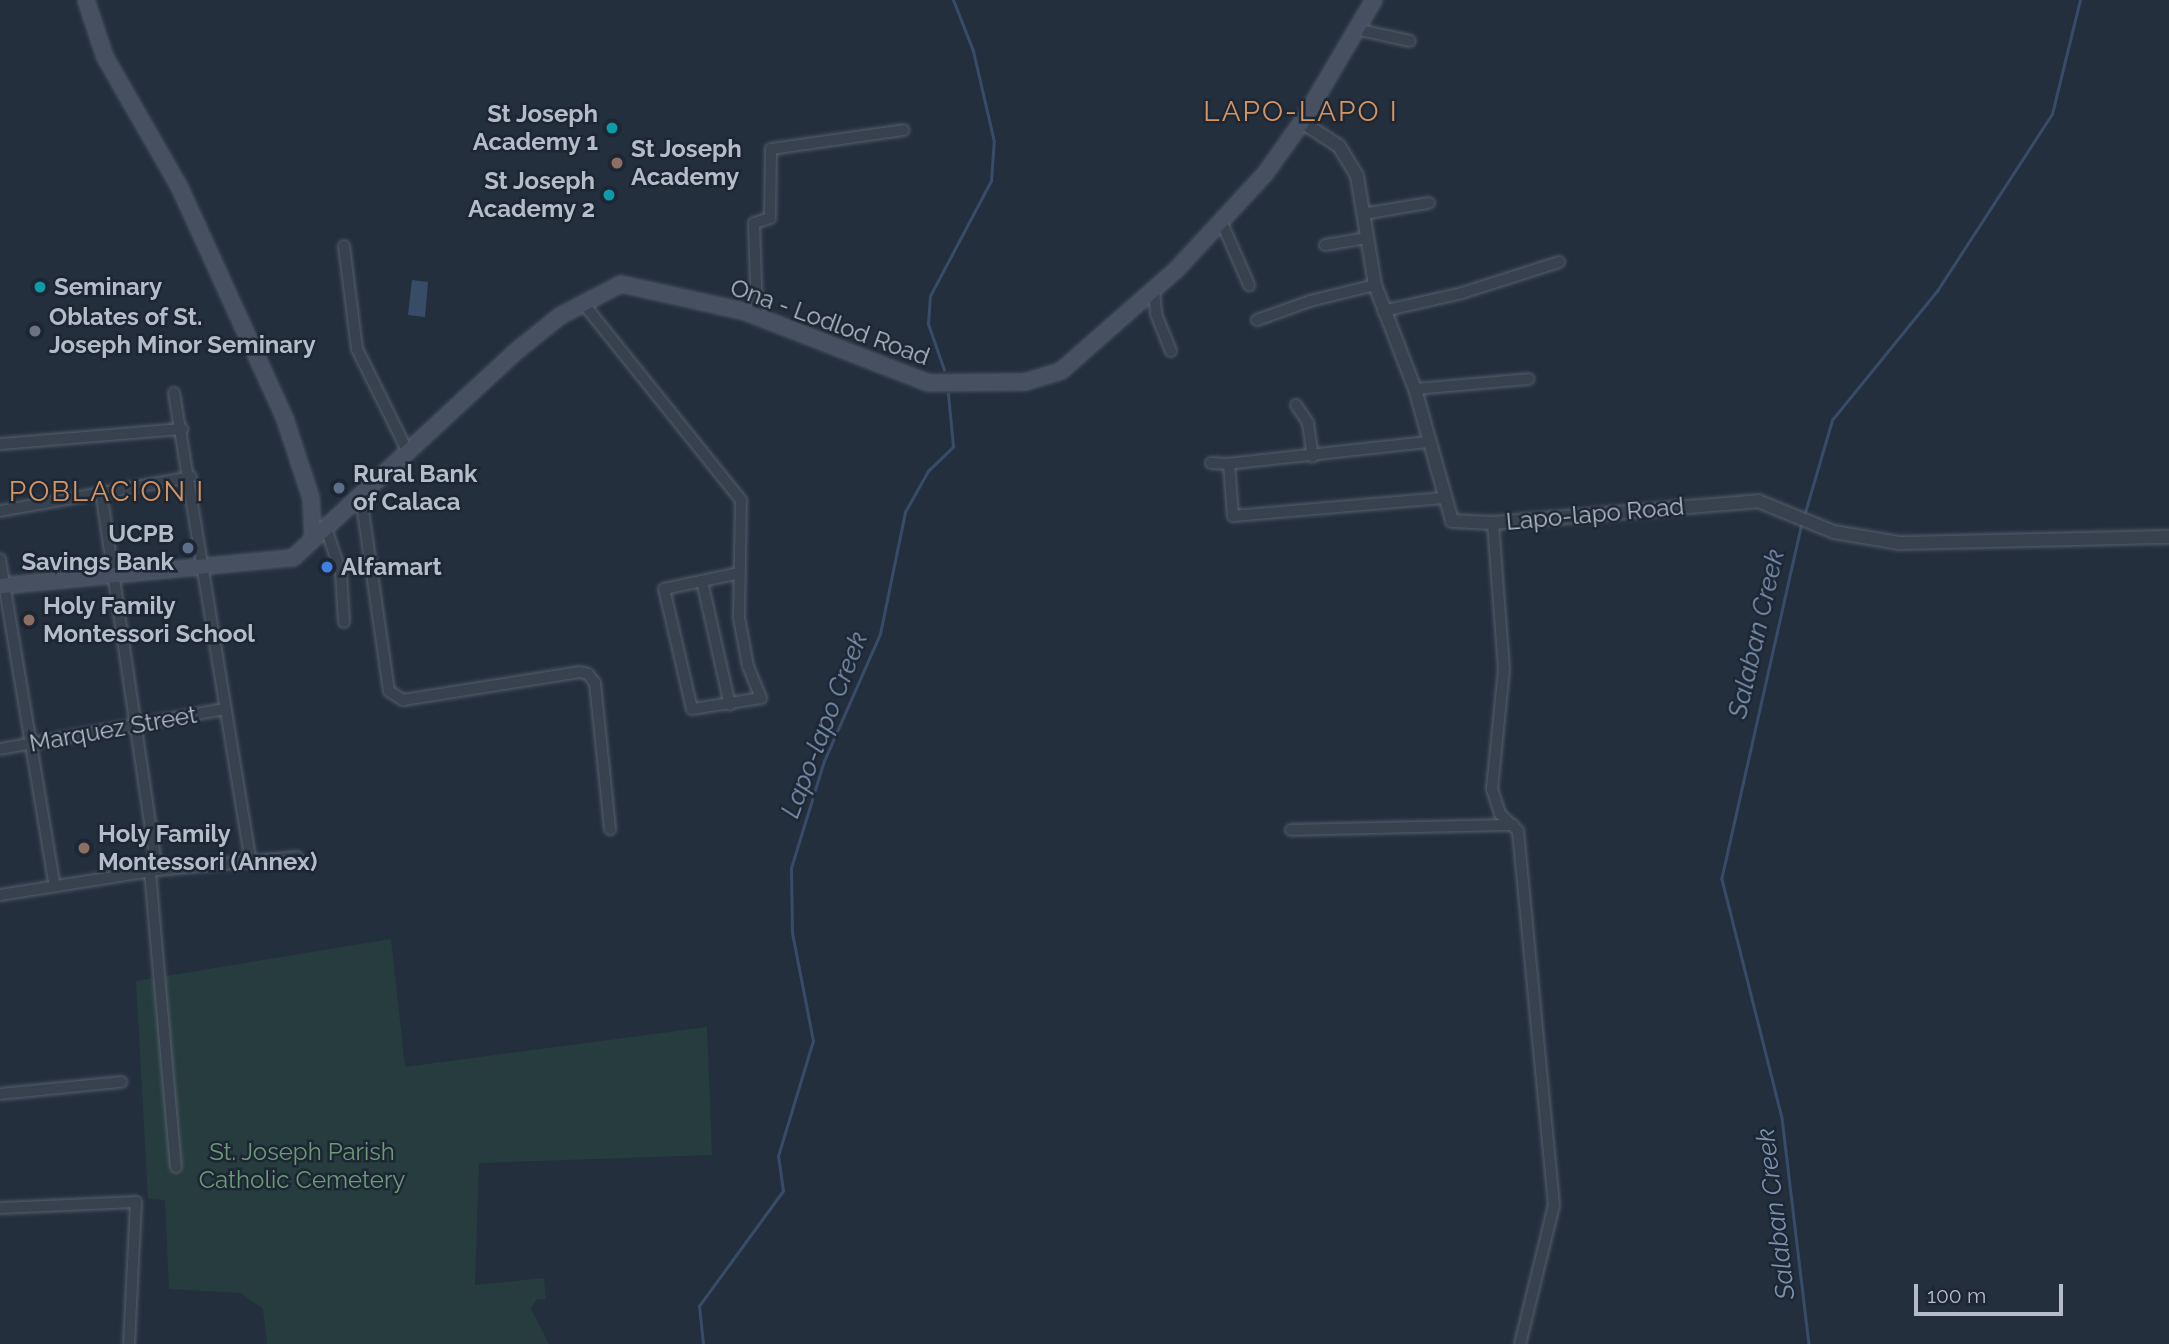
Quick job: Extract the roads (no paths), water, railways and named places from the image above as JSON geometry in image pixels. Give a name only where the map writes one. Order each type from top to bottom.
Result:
[{"type":"main road","points":[[86,0],[106,57],[179,186],[285,419],[311,498],[313,538]]},
{"type":"main road","name":"Ona - Lodlod Road","points":[[4,586],[206,569],[293,558],[514,353],[583,303],[621,284],[681,295],[757,318],[929,383],[1042,378],[1061,372],[1154,289],[1222,223],[1302,122],[1374,0]]},
{"type":"street","points":[[1355,29],[1410,41]]},
{"type":"street","name":"Lapo-lapo Road","points":[[1302,122],[1349,156],[1363,214],[1374,285],[1415,388],[1427,442],[1452,521],[1493,523],[1739,501],[1779,506],[1834,532],[1899,543],[2169,537]]},
{"type":"street","points":[[757,318],[754,223],[770,218],[771,149],[904,130]]},
{"type":"street","points":[[1363,214],[1429,203]]},
{"type":"street","points":[[1222,223],[1249,285]]},
{"type":"street","points":[[1325,245],[1367,238]]},
{"type":"street","points":[[344,246],[357,349],[407,450]]},
{"type":"street","points":[[1383,311],[1462,293],[1559,262]]},
{"type":"street","points":[[1257,320],[1310,301],[1374,285]]},
{"type":"street","points":[[1154,289],[1156,313],[1171,351]]},
{"type":"street","points":[[583,303],[741,500],[739,618],[748,666],[762,693],[758,701],[692,709],[685,693],[663,592],[669,586],[739,573]]},
{"type":"street","points":[[1415,388],[1529,379]]},
{"type":"street","points":[[174,393],[191,476],[250,859]]},
{"type":"street","points":[[1296,405],[1308,423],[1313,457]]},
{"type":"street","points":[[0,443],[181,429]]},
{"type":"street","points":[[1210,463],[1229,464],[1313,457],[1427,442]]},
{"type":"street","points":[[1229,464],[1232,509],[1238,519],[1443,498]]},
{"type":"street","points":[[0,510],[191,476]]},
{"type":"street","points":[[101,491],[154,870],[176,1167]]},
{"type":"street","points":[[361,497],[392,695],[404,699],[580,672],[588,674],[595,683],[610,829]]},
{"type":"street","points":[[1493,523],[1504,669],[1492,789],[1500,814],[1518,831],[1529,917],[1554,1205],[1520,1344]]},
{"type":"street","points":[[326,528],[341,573],[344,622]]},
{"type":"street","points":[[0,559],[55,886]]},
{"type":"street","points":[[702,581],[730,705]]},
{"type":"street","name":"Marquez Street","points":[[0,749],[225,709]]},
{"type":"street","points":[[1291,830],[1513,825]]},
{"type":"street","points":[[0,895],[154,870],[250,859],[297,857]]},
{"type":"street","points":[[0,1094],[121,1082]]},
{"type":"street","points":[[0,1208],[136,1202],[130,1344]]},
{"type":"water","points":[[412,280],[428,282],[425,317],[408,315]]},
{"type":"waterway","name":"Lapo-lapo Creek","points":[[944,370],[928,324],[930,296],[991,181],[994,142],[973,51],[953,0]]},
{"type":"waterway","name":"Salaban Creek","points":[[1804,516],[1832,420],[1937,291],[2052,114],[2080,0]]},
{"type":"waterway","name":"Lapo-lapo Creek","points":[[703,1344],[699,1306],[783,1191],[778,1156],[813,1041],[792,933],[791,868],[824,761],[880,634],[905,512],[928,471],[953,447],[948,394]]},
{"type":"waterway","name":"Salaban Creek","points":[[1802,523],[1722,879],[1782,1118],[1809,1344]]},
{"type":"place","name":"St Joseph Academy 1","points":[[612,128]]},
{"type":"place","name":"St Joseph Academy","points":[[617,163]]},
{"type":"place","name":"St Joseph Academy 2","points":[[609,195]]},
{"type":"place","name":"Seminary","points":[[40,287]]},
{"type":"place","name":"Oblates of St. Joseph Minor Seminary","points":[[35,331]]},
{"type":"place","name":"Rural Bank of Calaca","points":[[339,488]]},
{"type":"place","name":"UCPB Savings Bank","points":[[188,548]]},
{"type":"place","name":"Alfamart","points":[[327,567]]},
{"type":"place","name":"Holy Family Montessori School","points":[[29,620]]},
{"type":"place","name":"Holy Family Montessori (Annex)","points":[[84,848]]},
{"type":"district","name":"LAPO-LAPO I","points":[[1301,112]]},
{"type":"district","name":"POBLACION I","points":[[107,492]]},
{"type":"park label","name":"St. Joseph Parish Catholic Cemetery","points":[[302,1166]]}]
